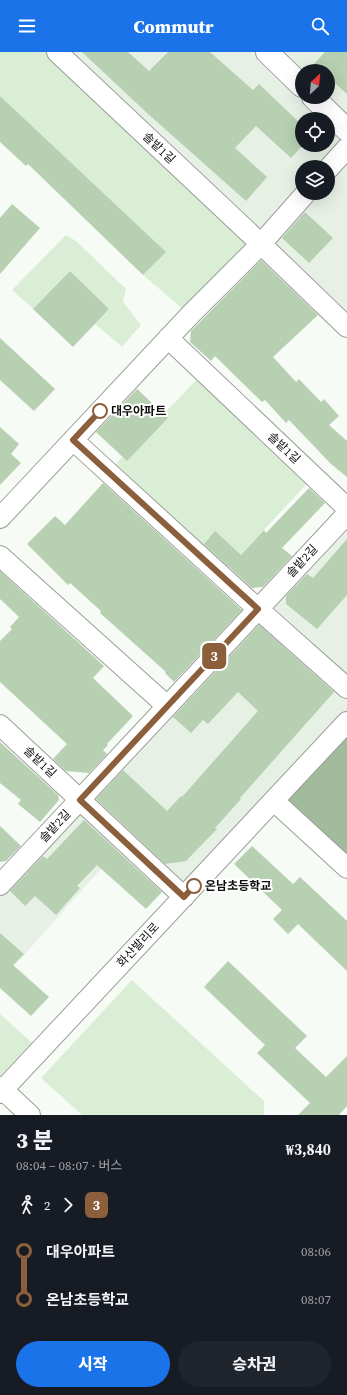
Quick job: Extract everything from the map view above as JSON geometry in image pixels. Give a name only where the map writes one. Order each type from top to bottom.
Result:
[{"type":"main road","points":[[267,52],[295,79]]},
{"type":"main road","points":[[320,104],[347,130]]},
{"type":"street","name":"솔밭1길","points":[[57,52],[261,244]]},
{"type":"street","points":[[335,161],[347,148]]},
{"type":"street","points":[[0,518],[168,338],[261,244],[300,200]]},
{"type":"street","points":[[261,244],[347,327]]},
{"type":"street","name":"솔밭1길","points":[[168,338],[347,508]]},
{"type":"street","points":[[73,440],[347,688]]},
{"type":"street","name":"솔밭2길","points":[[0,885],[347,514]]},
{"type":"street","points":[[0,556],[167,706]]},
{"type":"street","name":"화산발리로","points":[[30,1115],[1,1090],[347,722]]},
{"type":"street","name":"솔밭1길","points":[[0,725],[184,897]]},
{"type":"street","points":[[274,800],[347,868]]},
{"type":"shaded area","points":[[57,52],[347,52],[347,327]]},
{"type":"shaded area","points":[[347,513],[347,868],[274,801],[184,897],[125,842],[0,982],[0,885]]},
{"type":"green space","points":[[0,52],[57,52],[261,244],[190,315],[143,275],[165,252],[0,96]]},
{"type":"green space","points":[[66,235],[76,241],[126,289],[123,302],[141,325],[122,347],[95,324],[109,309],[70,271],[33,309],[12,290]]},
{"type":"green space","points":[[204,372],[314,476],[221,576],[108,472]]},
{"type":"green space","points":[[347,725],[347,868],[274,801]]},
{"type":"green space","points":[[132,980],[264,1101],[264,1115],[82,1115],[41,1078]]},
{"type":"green space","points":[[0,1014],[40,1050],[0,1087]]},
{"type":"building","points":[[82,52],[128,52],[149,71],[168,52],[210,52],[253,90],[259,84],[295,118],[295,152],[296,152],[291,158],[256,126],[235,148],[267,177],[246,201],[147,113]]},
{"type":"building","points":[[325,52],[347,52],[347,94],[335,83],[335,64],[314,64]]},
{"type":"building","points":[[0,96],[166,252],[143,275],[28,164],[26,166],[0,142]]},
{"type":"building","points":[[12,204],[40,228],[0,274],[0,218]]},
{"type":"building","points":[[305,212],[333,238],[309,263],[282,238]]},
{"type":"building","points":[[261,260],[318,315],[273,357],[296,382],[299,379],[321,402],[324,399],[339,416],[329,425],[347,441],[347,477],[331,464],[289,420],[286,423],[265,400],[262,402],[215,356],[211,361],[190,342],[191,331]]},
{"type":"building","points":[[70,271],[109,309],[73,347],[33,309]]},
{"type":"building","points":[[0,338],[55,389],[34,411],[0,380]]},
{"type":"building","points":[[137,389],[168,418],[127,461],[96,432]]},
{"type":"building","points":[[0,427],[19,444],[11,454],[21,463],[0,485]]},
{"type":"building","points":[[103,483],[242,610],[174,682],[165,673],[166,672],[100,613],[101,611],[70,583],[68,585],[27,544],[55,516],[65,525]]},
{"type":"building","points":[[309,488],[325,503],[282,548],[292,556],[263,587],[252,588],[204,544],[215,531],[241,555],[264,530],[266,533]]},
{"type":"building","points":[[347,539],[347,595],[317,629],[286,604],[286,596],[307,574],[313,578]]},
{"type":"building","points":[[0,571],[104,666],[93,678],[133,716],[107,744],[108,745],[103,750],[107,754],[89,773],[66,771],[53,759],[67,744],[0,682],[0,641],[12,629],[10,627],[19,617],[0,599]]},
{"type":"building","points":[[259,625],[334,692],[240,798],[241,799],[215,828],[217,829],[186,861],[165,864],[96,799],[123,770],[167,811],[181,796],[182,797],[258,711],[238,692],[208,724],[203,720],[191,733],[173,717]]},
{"type":"building","points":[[0,742],[58,795],[59,800],[40,822],[18,804],[21,800],[0,783]]},
{"type":"building","points":[[84,820],[162,892],[146,909],[97,865],[77,886],[80,888],[56,915],[35,896],[25,906],[10,891],[43,856],[47,859]]},
{"type":"building","points":[[0,826],[21,846],[6,861],[0,862]]},
{"type":"building","points":[[252,846],[293,884],[300,877],[347,921],[347,971],[298,924],[288,934],[273,919],[282,910],[234,864]]},
{"type":"building","points":[[0,933],[24,954],[13,965],[49,997],[31,1016],[0,988]]},
{"type":"building","points":[[228,961],[307,1036],[295,1048],[326,1077],[347,1056],[347,1106],[339,1115],[298,1115],[310,1103],[257,1053],[265,1045],[204,987]]},
{"type":"bus line","name":"3","points":[[100,411],[73,440],[258,609],[80,800],[184,897],[194,886]]},
{"type":"place","name":"대우아파트","points":[[100,411]]},
{"type":"place","name":"온남초등학교","points":[[194,886]]}]
